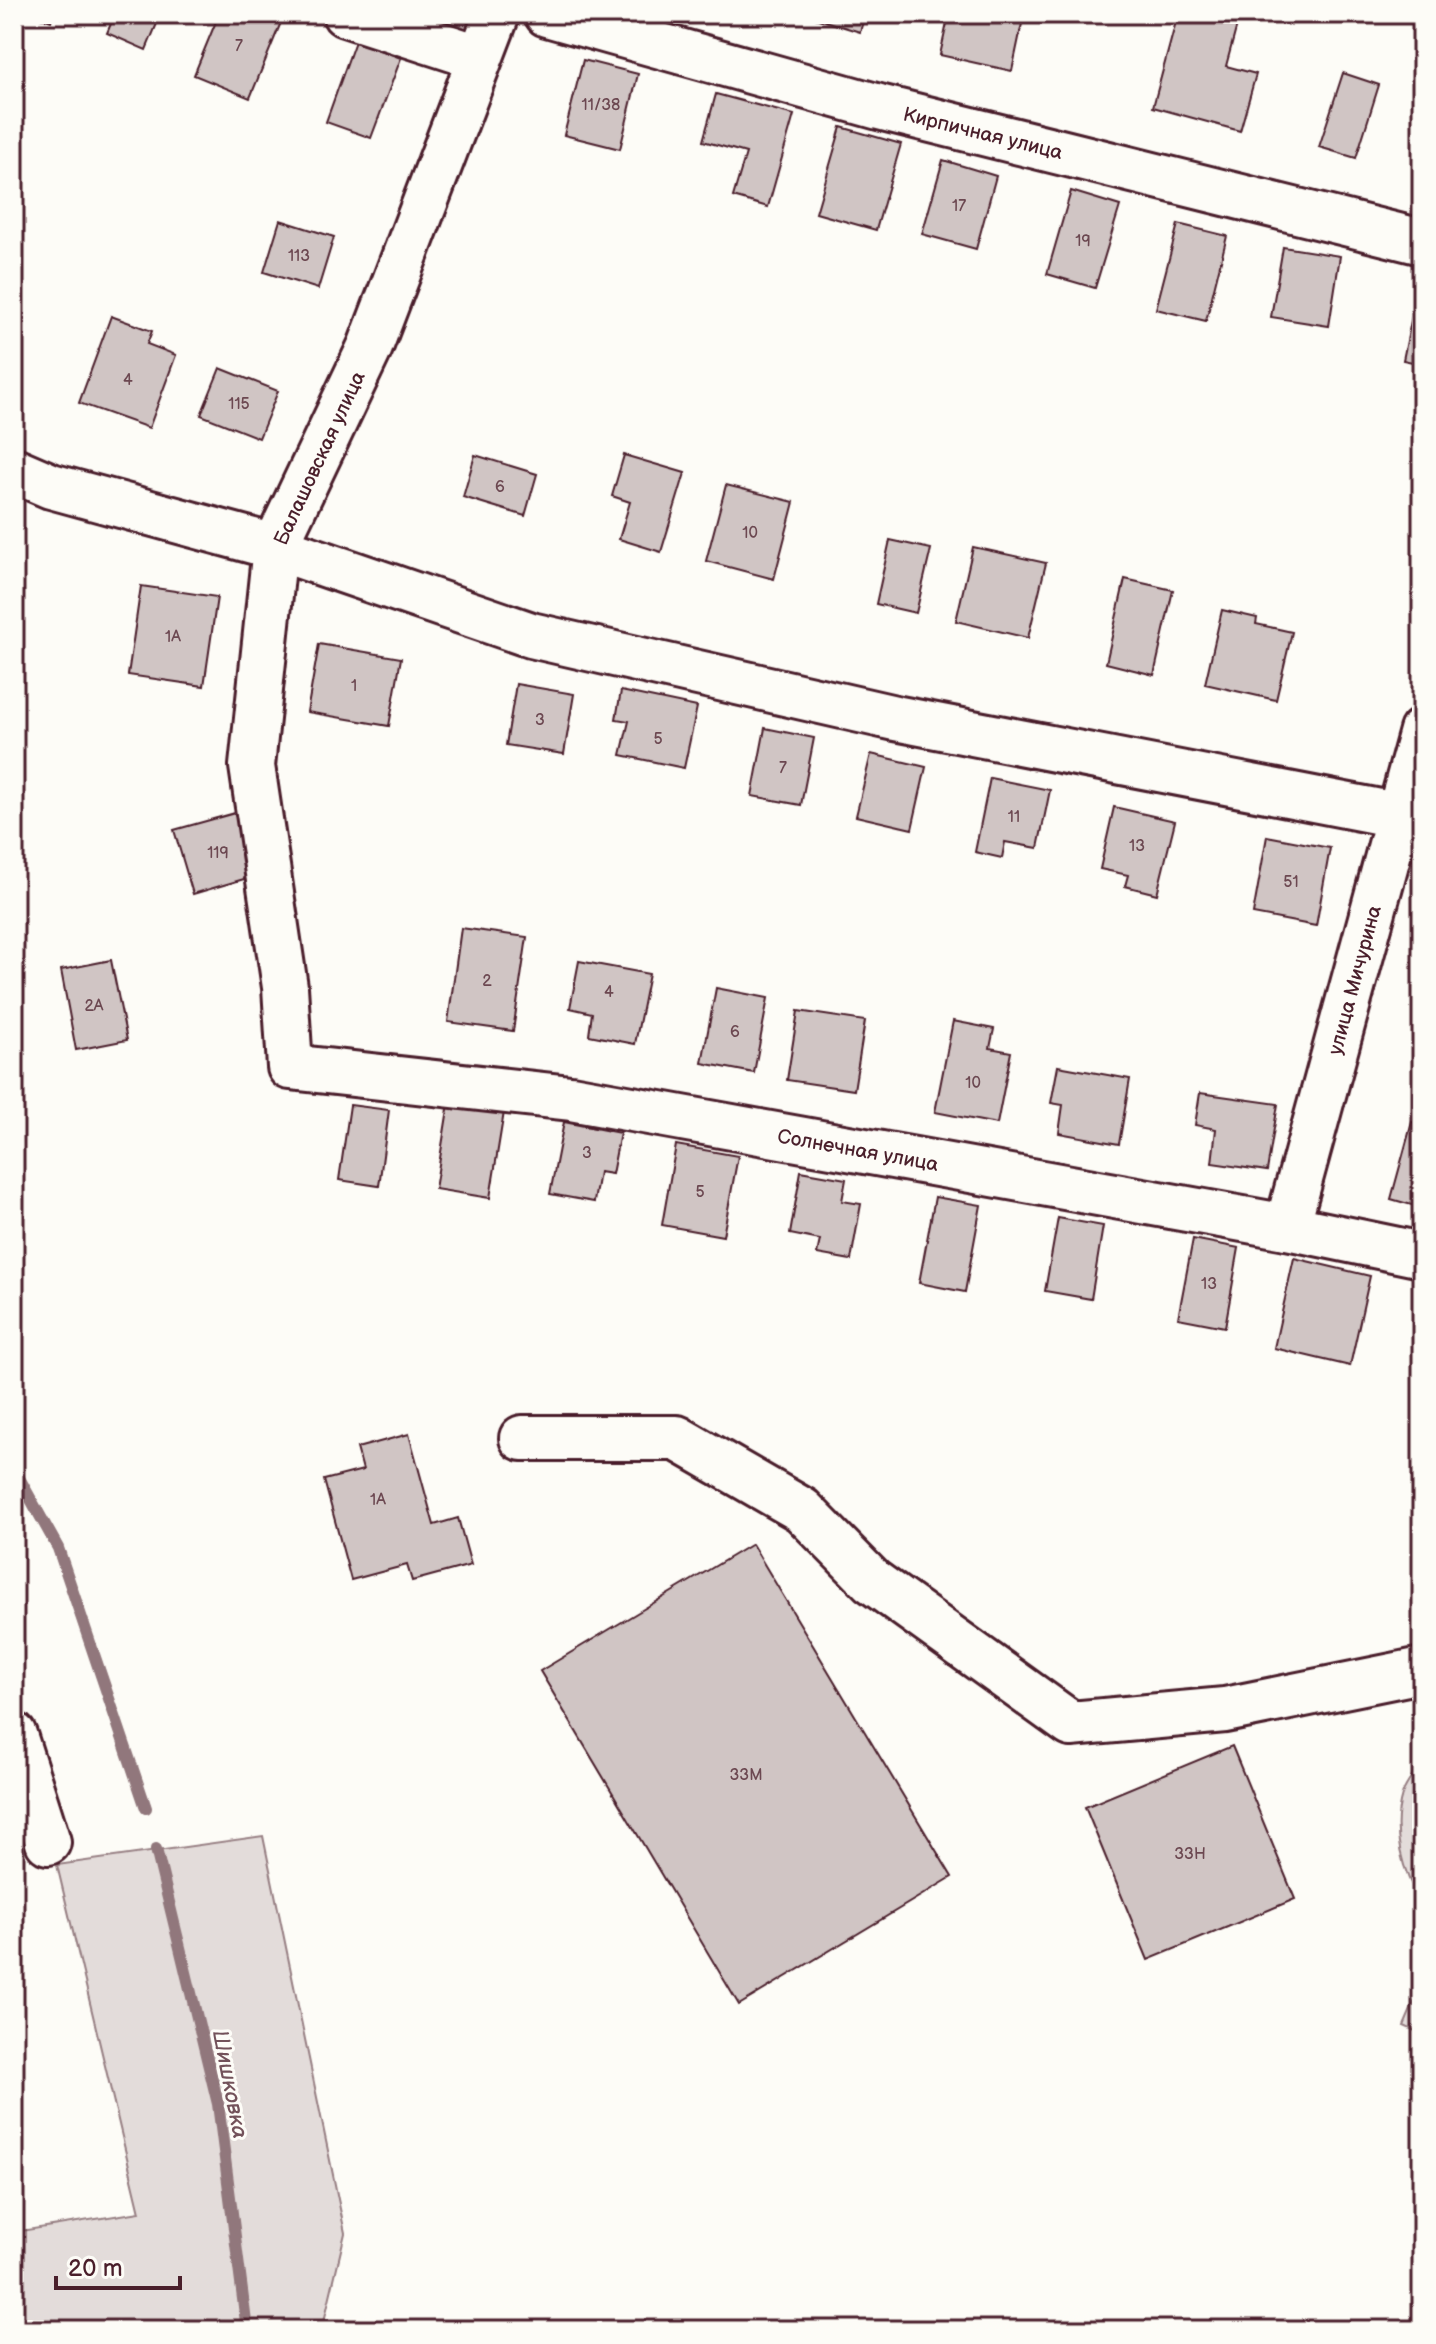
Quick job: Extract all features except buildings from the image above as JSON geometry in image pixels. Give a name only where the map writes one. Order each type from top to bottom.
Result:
[{"type":"street","points":[[345,14],[478,57]]},
{"type":"street","name":"Балашовская улица","points":[[290,1067],[285,987],[252,766],[275,547],[370,347],[478,57],[497,14]]},
{"type":"street","name":"Кирпичная улица","points":[[547,14],[879,107],[1422,242]]},
{"type":"street","points":[[14,470],[51,486],[275,547],[531,635],[895,718],[1411,818]]},
{"type":"street","name":"улица Мичурина","points":[[1287,1227],[1411,818],[1422,731]]},
{"type":"street","name":"Солнечная улица","points":[[290,1067],[571,1098],[1287,1227],[1422,1255]]},
{"type":"street","points":[[522,1438],[677,1438],[802,1510],[872,1581],[1071,1724],[1225,1710],[1422,1670]]},
{"type":"street","points":[[14,1735],[48,1842]]},
{"type":"shaded area","points":[[1422,1763],[1422,1903],[1404,1865],[1398,1823],[1403,1791]]},
{"type":"shaded area","points":[[263,1836],[345,2233],[322,2330],[14,2330],[14,2232],[140,2212],[57,1865]]},
{"type":"shaded area","points":[[1422,1971],[1422,2034],[1404,2026],[1416,1998]]},
{"type":"waterway","name":"Шишковка","points":[[14,1469],[58,1548],[146,1808]]},
{"type":"waterway","name":"Шишковка","points":[[156,1849],[218,2104],[247,2330]]}]
